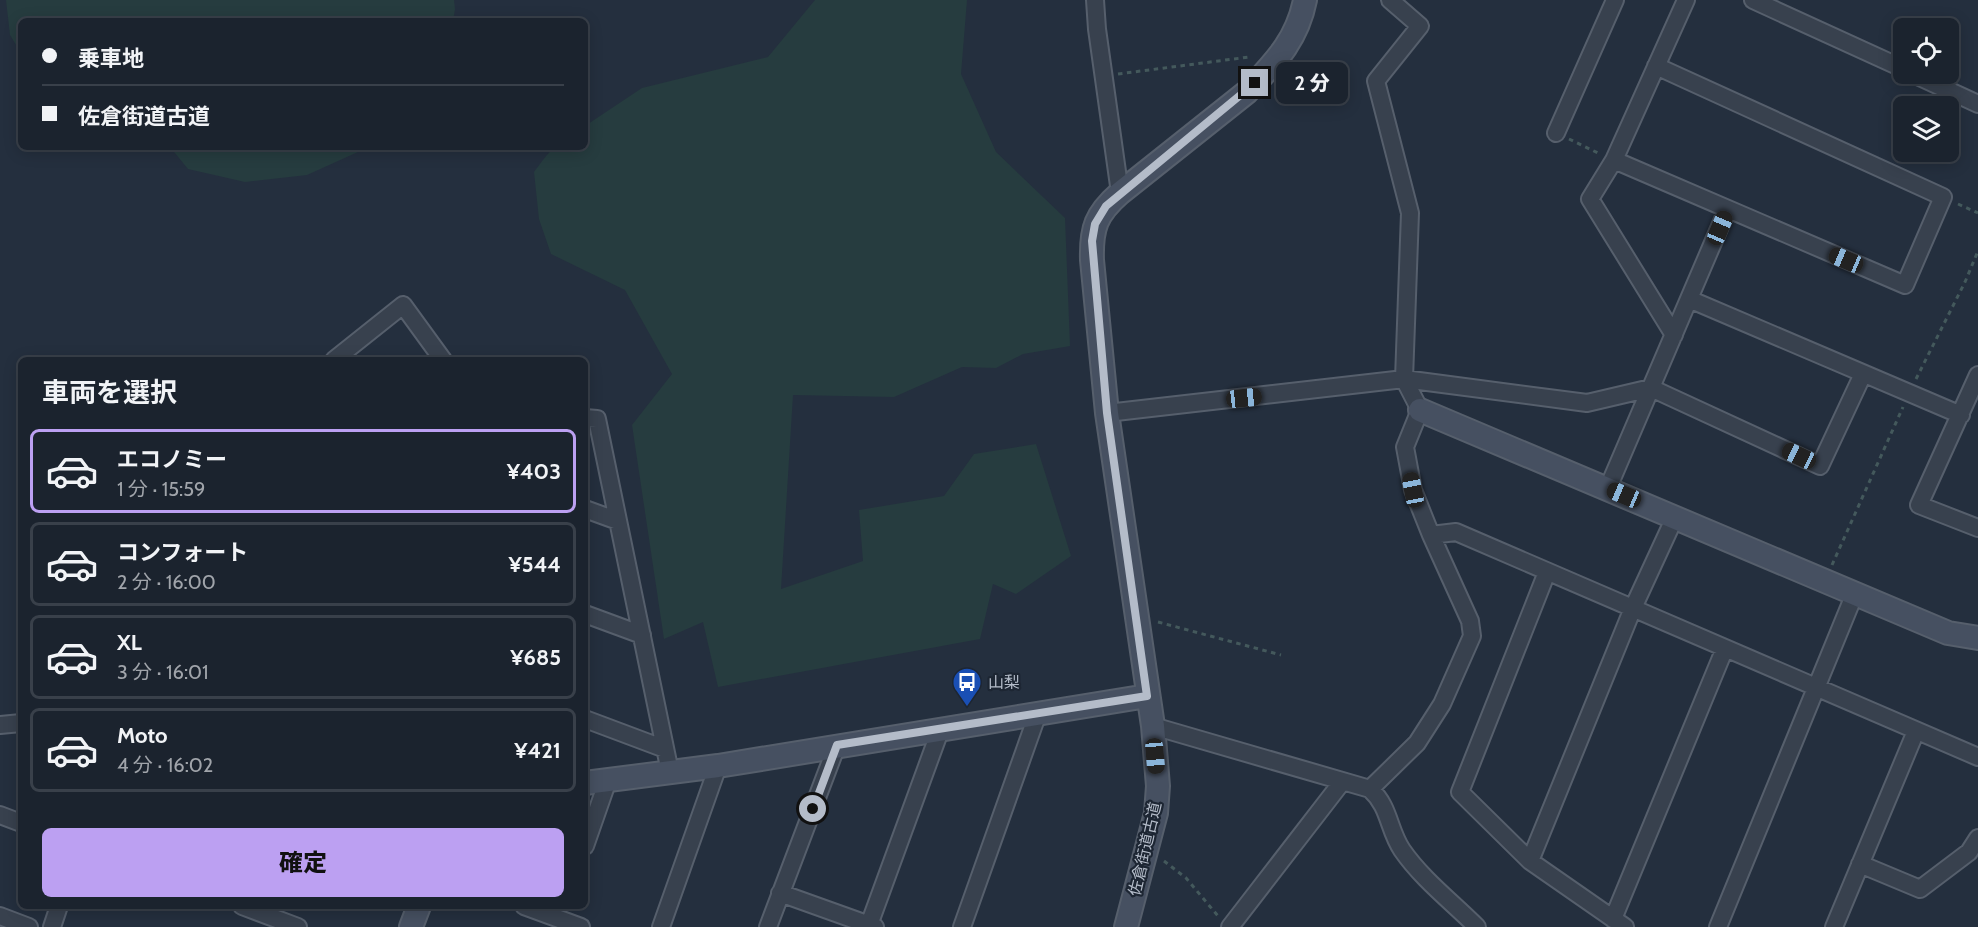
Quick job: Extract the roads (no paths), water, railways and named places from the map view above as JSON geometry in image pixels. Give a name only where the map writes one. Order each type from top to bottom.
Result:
[{"type":"street","points":[[1095,0],[1103,76],[1120,193]]},
{"type":"street","name":"佐倉街道古道","points":[[1126,927],[1156,813],[1158,786],[1153,726],[1107,413],[1092,241],[1095,224],[1106,206],[1120,193],[1247,92],[1264,74],[1285,51],[1296,32],[1305,0]]},
{"type":"street","points":[[1390,0],[1420,26],[1376,81],[1410,213],[1404,379],[1420,410],[1948,633],[1978,638]]},
{"type":"street","points":[[1556,133],[1615,0]]},
{"type":"street","points":[[1674,335],[1590,199],[1614,160],[1686,0]]},
{"type":"street","points":[[1753,0],[1893,64]]},
{"type":"street","points":[[1614,160],[1905,285],[1944,197],[1656,66]]},
{"type":"street","points":[[1935,84],[1978,104]]},
{"type":"street","points":[[1608,488],[1727,210]]},
{"type":"street","points":[[1689,299],[1961,415]]},
{"type":"street","points":[[338,357],[404,305],[441,357]]},
{"type":"street","points":[[1107,413],[1404,379],[1587,403],[1651,388],[1820,466],[1863,374]]},
{"type":"street","points":[[1978,375],[1919,505],[1978,528]]},
{"type":"street","points":[[1370,789],[1417,743],[1442,704],[1472,636],[1470,621],[1413,490],[1405,447],[1420,410]]},
{"type":"street","points":[[588,418],[597,419],[670,772]]},
{"type":"street","points":[[588,510],[618,521]]},
{"type":"street","points":[[1530,861],[1633,608],[1675,517]]},
{"type":"street","points":[[1431,535],[1456,532],[1978,758]]},
{"type":"street","points":[[1547,572],[1460,792],[1530,861],[1619,923],[1725,648]]},
{"type":"street","points":[[1718,927],[1855,593]]},
{"type":"street","points":[[588,615],[642,635]]},
{"type":"street","points":[[588,783],[718,766],[1147,696]]},
{"type":"street","points":[[962,927],[1038,713]]},
{"type":"street","points":[[588,720],[665,749]]},
{"type":"street","points":[[0,725],[18,723]]},
{"type":"street","points":[[1153,726],[1370,789],[1380,797],[1400,846],[1413,866],[1477,927]]},
{"type":"street","points":[[780,893],[872,926],[941,728]]},
{"type":"street","points":[[1834,927],[1916,731]]},
{"type":"street","points":[[768,927],[837,745]]},
{"type":"street","points":[[661,927],[718,766]]},
{"type":"street","points":[[588,837],[608,780]]},
{"type":"street","points":[[1225,923],[1342,782]]},
{"type":"street","points":[[0,815],[18,822]]},
{"type":"street","points":[[1860,864],[1920,889],[1969,852],[1978,838]]},
{"type":"street","points":[[52,927],[58,909]]},
{"type":"street","points":[[250,909],[298,927]]},
{"type":"street","points":[[411,927],[418,909]]},
{"type":"street","points":[[540,909],[562,913],[581,927]]},
{"type":"street","points":[[0,916],[29,927]]},
{"type":"place","name":"山梨","points":[[967,708]]}]
